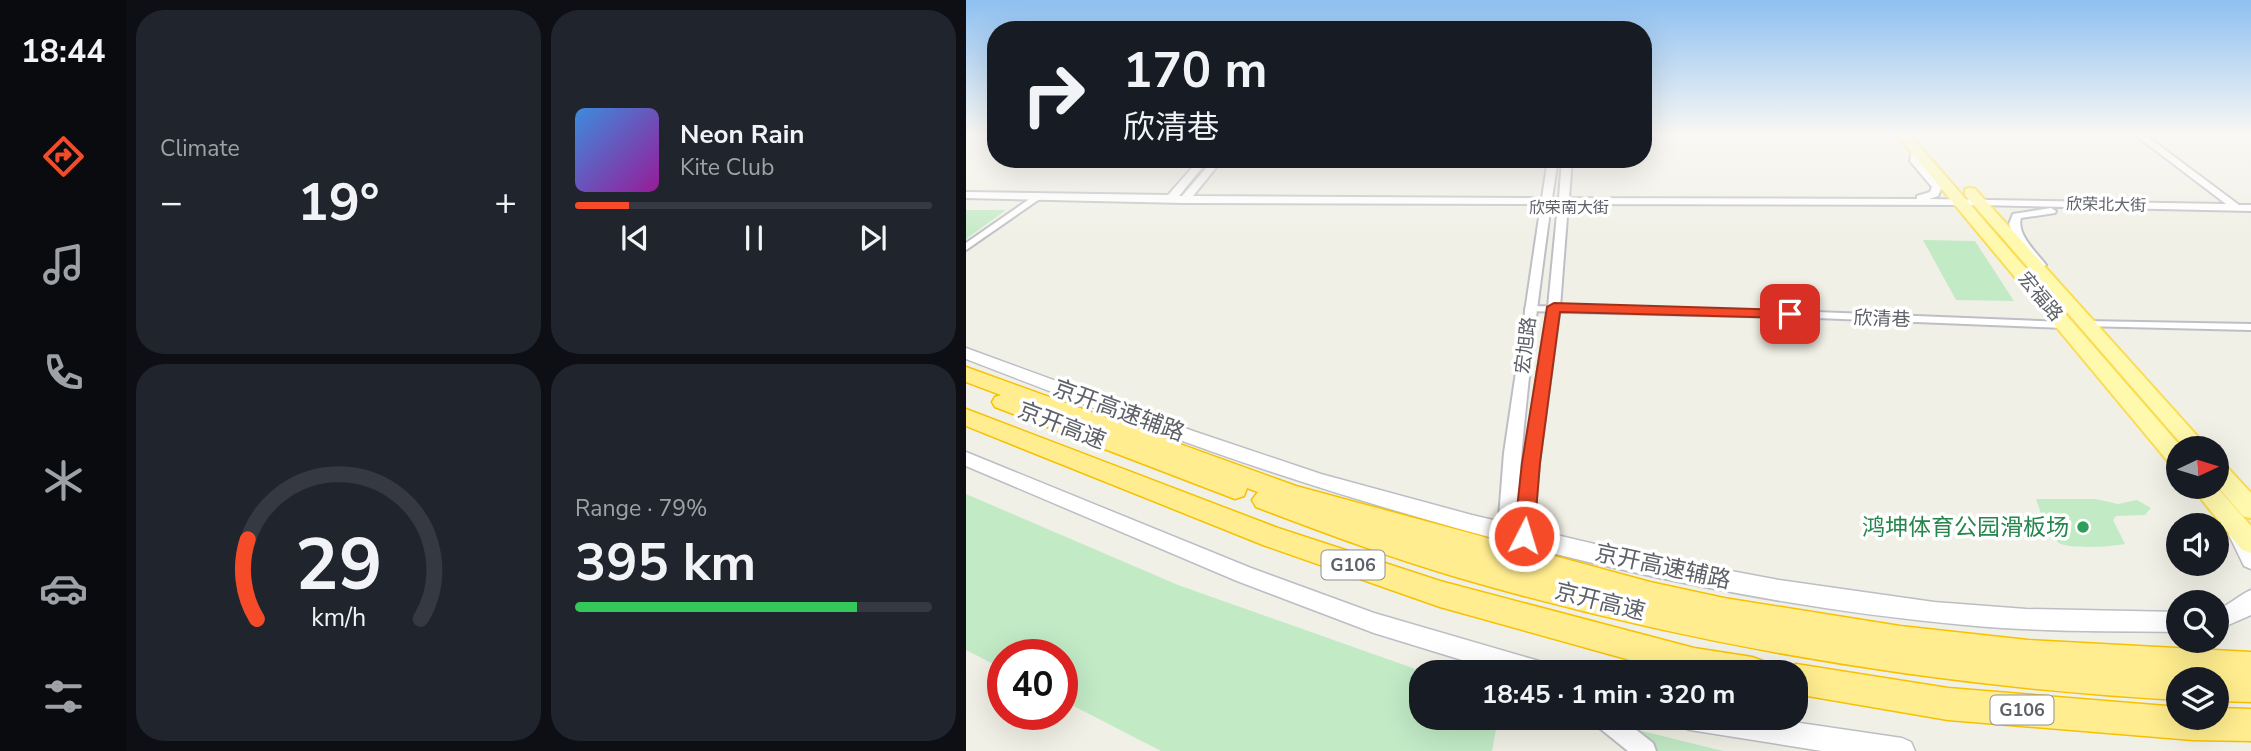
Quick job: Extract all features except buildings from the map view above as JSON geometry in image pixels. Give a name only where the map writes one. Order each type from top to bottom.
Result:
[{"type":"highway","points":[[966,374],[1293,495],[1650,595],[1724,611],[1900,640],[2003,652],[2251,667]]},
{"type":"highway","name":"京开高速","points":[[966,388],[1239,491],[1454,565],[1688,622],[1939,666],[2166,683]]},
{"type":"highway","name":"京开高速","points":[[966,418],[1272,537],[1440,594],[1683,660]]},
{"type":"highway","name":"G106","points":[[1808,681],[1948,704],[2251,725]]},
{"type":"highway","points":[[2229,685],[2251,686]]},
{"type":"main road","name":"宏福路","points":[[1940,169],[2051,284],[2186,436]]},
{"type":"main road","name":"宏福路","points":[[1972,204],[2066,325],[2166,444]]},
{"type":"main road","name":"京开高速辅路","points":[[966,353],[1166,428],[1319,480],[1516,534],[1709,577],[1819,597],[1937,613],[2166,622]]},
{"type":"main road","points":[[966,459],[1257,580],[1374,623],[1499,660]]},
{"type":"main road","points":[[2230,494],[2242,516],[2251,543]]},
{"type":"main road","points":[[2219,499],[2242,516],[2251,560]]},
{"type":"main road","points":[[2229,616],[2240,611],[2251,600]]},
{"type":"main road","points":[[2229,621],[2251,621]]},
{"type":"main road","points":[[1767,730],[1902,751]]},
{"type":"street","points":[[1172,197],[1196,169]]},
{"type":"street","points":[[1185,199],[1210,169]]},
{"type":"street","name":"宏旭路","points":[[1516,534],[1512,453],[1551,169]]},
{"type":"street","name":"宏旭路","points":[[1516,534],[1531,463],[1554,307],[1566,169]]},
{"type":"street","points":[[1899,201],[1926,197],[1936,190],[1937,187],[1922,169]]},
{"type":"street","points":[[2188,169],[2247,210]]},
{"type":"street","points":[[2193,169],[2247,210]]},
{"type":"street","name":"欣荣南大街","points":[[966,195],[1563,204],[1972,204]]},
{"type":"street","points":[[966,247],[1038,196]]},
{"type":"street","name":"欣荣南大街","points":[[1563,204],[1899,201],[1972,204]]},
{"type":"street","name":"欣荣北大街","points":[[1972,204],[2247,210]]},
{"type":"street","name":"欣荣北大街","points":[[1972,204],[2059,210],[2247,210]]},
{"type":"street","points":[[2051,284],[2017,233],[2014,223],[2017,216],[2059,210]]},
{"type":"street","name":"欣清巷","points":[[1530,309],[1554,307],[2066,325]]},
{"type":"street","points":[[2086,324],[2251,327]]},
{"type":"street","points":[[1620,730],[1645,751]]},
{"type":"green space","points":[[966,210],[1006,210],[966,239]]},
{"type":"green space","points":[[1923,240],[1975,241],[2014,301],[1956,300]]},
{"type":"green space","points":[[966,494],[1178,585],[1409,667],[1409,730],[1496,730],[1492,751],[1161,751],[1078,708],[1078,639],[987,639],[987,661],[966,650]]},
{"type":"green space","name":"鸿坤体育公园滑板场","points":[[2036,499],[2096,499],[2118,504],[2137,500],[2151,508],[2145,515],[2116,516],[2113,520],[2125,544],[2072,546],[2059,543],[2051,534]]},
{"type":"green space","points":[[1631,730],[1724,751],[1647,751]]},
{"type":"place","name":"鸿坤体育公园滑板场","points":[[2083,527]]},
{"type":"route","points":[[1524,536],[1531,463],[1554,307],[1790,314]]}]
